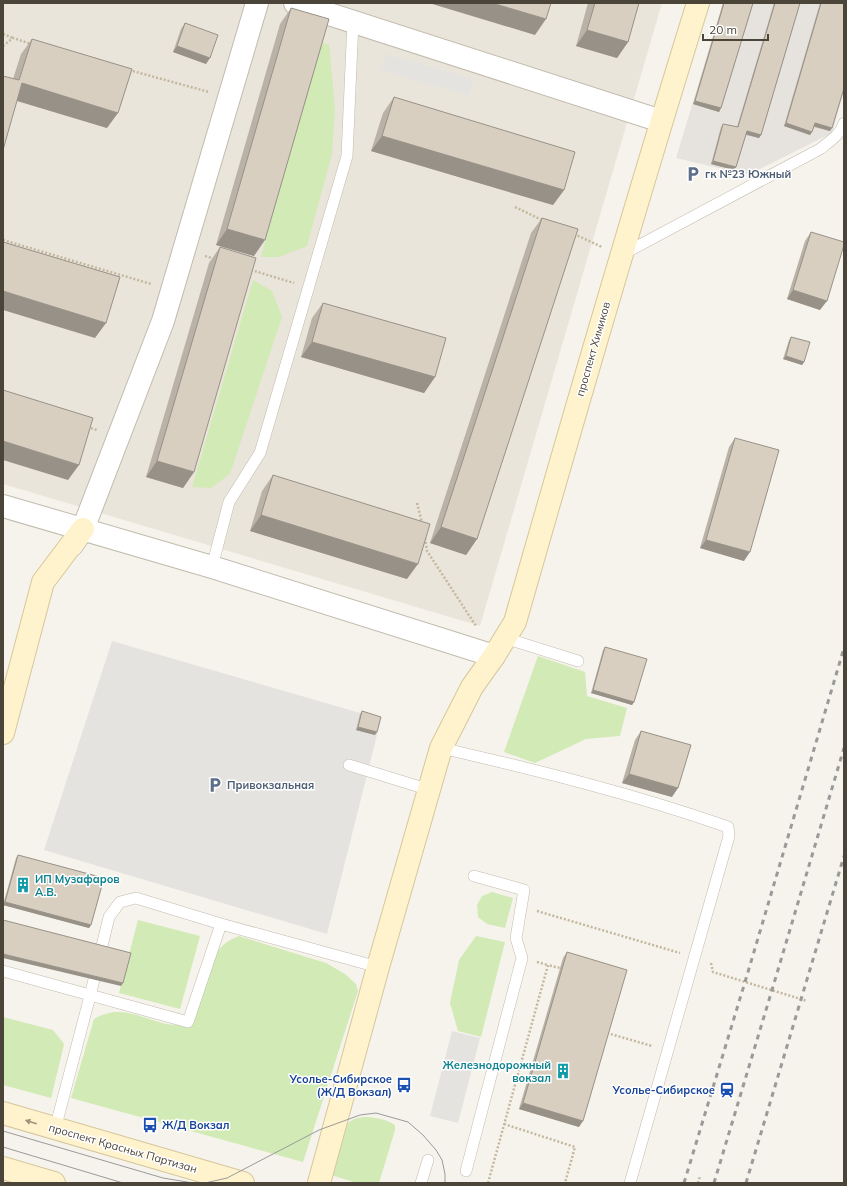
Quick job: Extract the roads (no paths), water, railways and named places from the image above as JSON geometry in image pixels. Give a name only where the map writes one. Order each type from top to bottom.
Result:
[{"type":"street","points":[[3,733],[43,582],[83,529],[161,328],[256,3]]},
{"type":"street","points":[[295,3],[661,121]]},
{"type":"street","name":"проспект Химиков","points":[[319,1183],[378,967],[441,748],[472,687],[516,622],[591,357],[661,121],[698,3]]},
{"type":"street","points":[[3,506],[212,567],[500,647]]},
{"type":"street","name":"проспект Красных Партизан","points":[[3,1113],[244,1183]]},
{"type":"street","points":[[3,1168],[48,1182]]},
{"type":"lane","points":[[212,567],[229,502],[260,453],[347,156],[353,21]]},
{"type":"lane","points":[[621,255],[820,149],[832,139],[844,122]]},
{"type":"lane","points":[[500,647],[578,662]]},
{"type":"lane","points":[[441,748],[611,790],[728,827],[730,836],[630,1183]]},
{"type":"lane","points":[[349,765],[430,790]]},
{"type":"lane","points":[[466,1171],[522,958],[516,938],[524,890],[474,876]]},
{"type":"lane","points":[[55,1129],[109,917],[120,902],[136,898],[222,924],[378,967]]},
{"type":"lane","points":[[3,971],[188,1022],[222,924]]},
{"type":"lane","points":[[422,1183],[428,1160]]},
{"type":"tram line","points":[[205,1183],[227,1178],[319,1130],[360,1115],[376,1113],[408,1122],[423,1135],[436,1150],[442,1160],[445,1183]]},
{"type":"tram line","points":[[3,1131],[163,1178],[193,1183]]},
{"type":"tram line","points":[[3,1147],[123,1183]]},
{"type":"railway","points":[[684,1183],[844,648]]},
{"type":"railway","points":[[714,1183],[844,748]]},
{"type":"railway","points":[[746,1183],[844,856]]},
{"type":"place","name":"гк №23 Южный","points":[[693,174]]},
{"type":"place","name":"Привокзальная","points":[[215,785]]},
{"type":"place","name":"ИП Музафаров А.В.","points":[[23,885]]},
{"type":"place","name":"Железнодорожный вокзал","points":[[563,1071]]},
{"type":"place","name":"Усолье-Сибирское (Ж/Д Вокзал)","points":[[404,1085]]},
{"type":"place","name":"Усолье-Сибирское","points":[[727,1090]]},
{"type":"place","name":"Ж/Д Вокзал","points":[[150,1125]]}]
